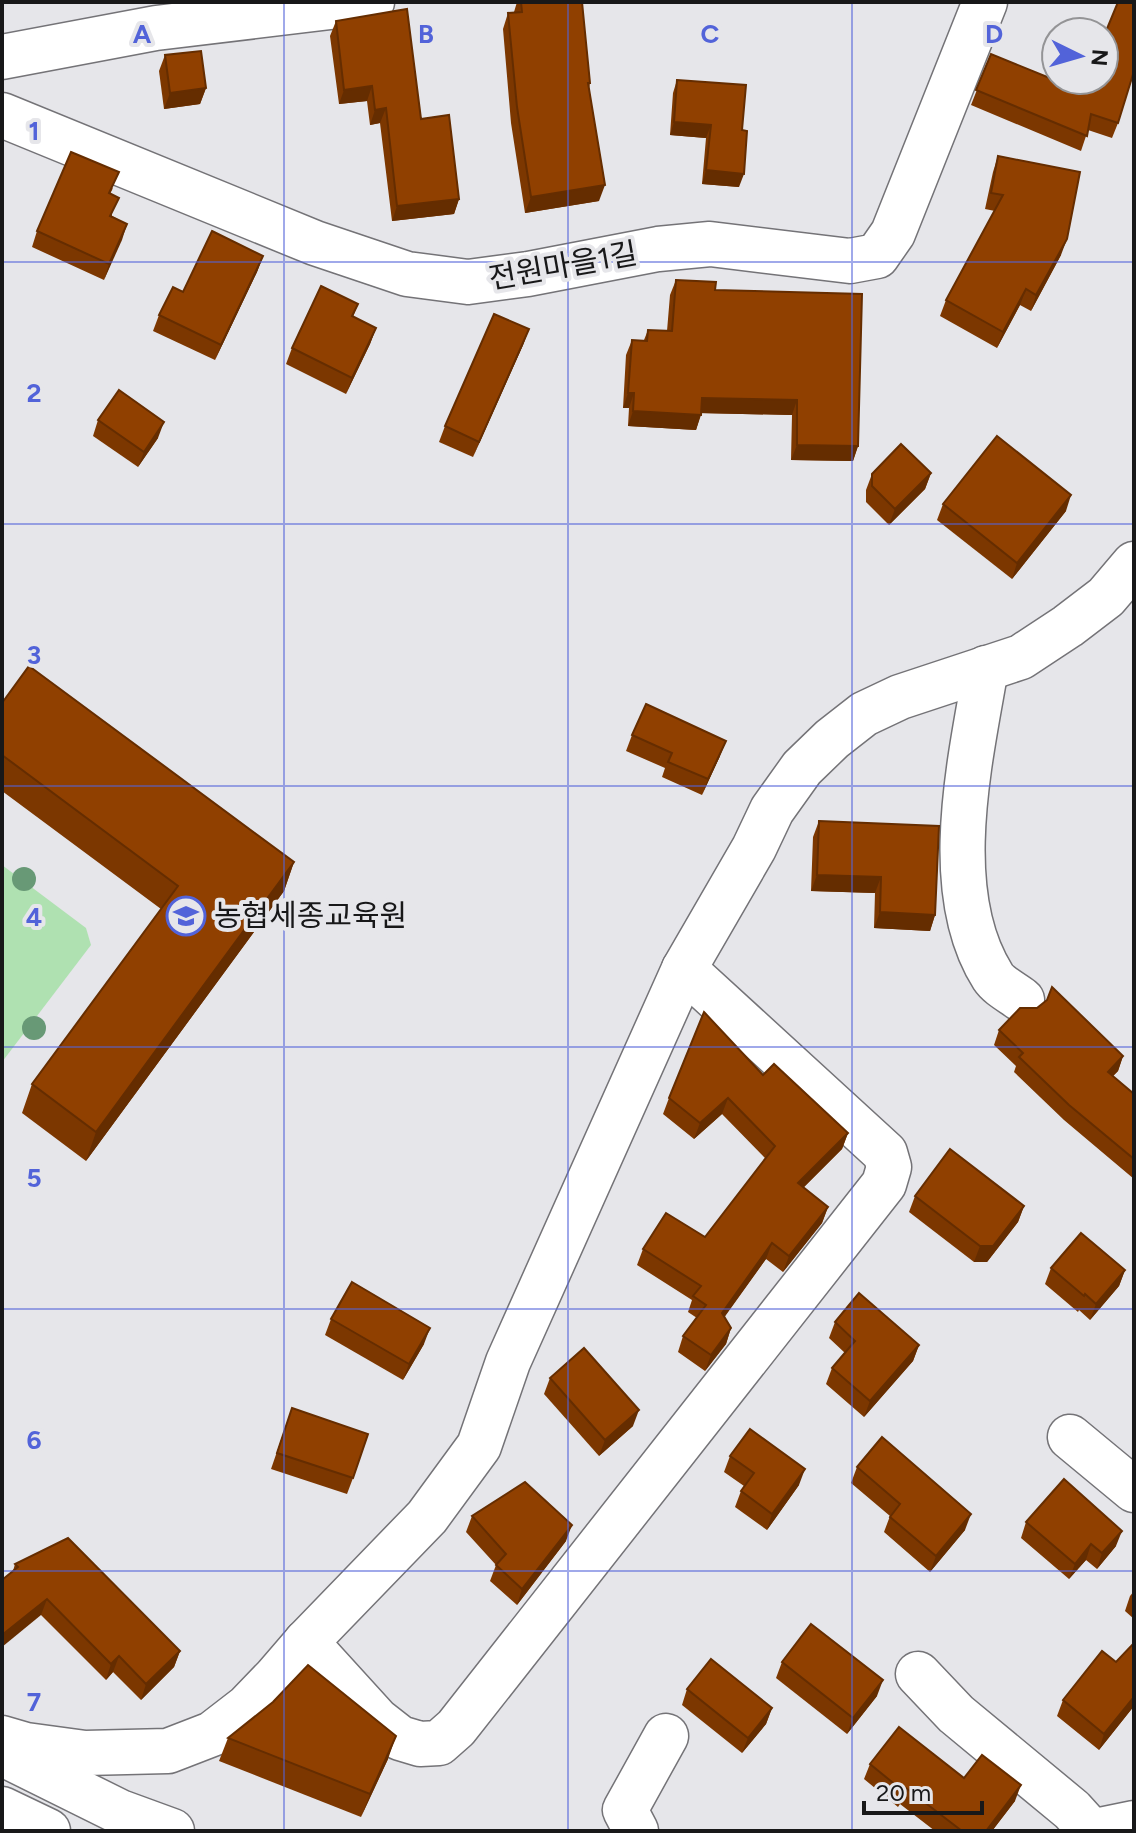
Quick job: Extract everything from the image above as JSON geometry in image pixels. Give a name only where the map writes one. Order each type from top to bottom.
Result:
[{"type":"street","points":[[2,57],[156,28],[372,2]]},
{"type":"street","name":"전원마을1길","points":[[2,115],[315,243],[407,274],[468,282],[658,249],[710,244],[850,261],[877,256],[893,233],[985,2]]},
{"type":"street","points":[[2,1738],[26,1745],[85,1753],[168,1751],[212,1734],[247,1707],[427,1517],[479,1446],[508,1362],[684,969],[754,848],[772,810],[802,768],[864,714],[900,697],[1021,657],[1106,597],[1134,564]]},
{"type":"street","points":[[986,668],[971,755],[962,845],[967,916],[994,979],[1022,1000]]},
{"type":"street","points":[[306,1642],[377,1720],[400,1738],[420,1744],[439,1743],[456,1728],[884,1184],[889,1167],[885,1153],[684,969]]},
{"type":"street","points":[[1070,1437],[1134,1490]]},
{"type":"street","points":[[918,1674],[956,1714],[1093,1831],[1134,1823]]},
{"type":"street","points":[[636,1831],[625,1810],[666,1736]]},
{"type":"street","points":[[2,1753],[120,1812],[172,1831]]},
{"type":"street","points":[[2,1809],[48,1831]]},
{"type":"green space","points":[[2,865],[86,928],[91,945],[2,1062]]},
{"type":"building","points":[[521,2],[582,2],[588,83],[605,185],[531,197],[517,107],[508,13],[522,12]]},
{"type":"building","points":[[1118,2],[1134,2],[1134,71],[1118,123],[1091,114],[1087,136],[976,90],[991,54],[1040,74],[1040,96],[1120,96],[1120,16],[1112,16]]},
{"type":"building","points":[[407,9],[421,119],[449,115],[459,199],[397,206],[386,108],[375,110],[372,86],[344,90],[336,21]]},
{"type":"building","points":[[201,51],[206,88],[170,93],[165,55]]},
{"type":"building","points":[[677,80],[746,85],[742,130],[747,131],[744,174],[706,170],[711,125],[674,122]]},
{"type":"building","points":[[71,152],[119,172],[109,193],[119,198],[110,216],[127,224],[109,264],[37,231]]},
{"type":"building","points":[[998,156],[1080,172],[1067,239],[1036,295],[1026,289],[1003,332],[946,300],[1003,195],[991,193]]},
{"type":"building","points":[[212,231],[263,256],[221,345],[159,315],[173,287],[183,292]]},
{"type":"building","points":[[676,280],[716,282],[715,290],[862,294],[858,446],[797,445],[797,400],[702,398],[701,415],[633,411],[634,393],[628,393],[632,340],[647,341],[648,330],[672,331]]},
{"type":"building","points":[[321,286],[358,304],[352,316],[376,328],[352,378],[292,348]]},
{"type":"building","points":[[494,314],[529,329],[479,442],[445,426]]},
{"type":"building","points":[[119,390],[164,422],[144,452],[98,420]]},
{"type":"building","points":[[997,436],[1071,495],[1017,563],[943,504]]},
{"type":"building","points":[[901,444],[931,473],[895,509],[872,486],[872,474]]},
{"type":"building","points":[[29,666],[294,862],[96,1132],[32,1084],[178,886],[2,755],[2,703]]},
{"type":"building","points":[[646,704],[726,741],[708,779],[668,762],[672,753],[632,735]]},
{"type":"building","points":[[819,821],[939,826],[935,915],[880,912],[881,877],[817,875]]},
{"type":"building","points":[[1052,987],[1123,1056],[1108,1072],[1134,1094],[1134,1159],[1069,1105],[1019,1057],[1023,1053],[999,1030],[1020,1008],[1037,1008],[1047,1000]]},
{"type":"building","points":[[704,1012],[763,1075],[774,1064],[848,1133],[798,1183],[828,1207],[789,1256],[772,1243],[722,1313],[731,1328],[711,1355],[683,1336],[706,1305],[693,1296],[701,1286],[643,1249],[666,1213],[705,1237],[775,1146],[728,1098],[700,1123],[669,1098]]},
{"type":"building","points":[[950,1149],[1024,1206],[993,1246],[980,1246],[915,1196]]},
{"type":"building","points":[[1081,1233],[1125,1270],[1096,1304],[1051,1268]]},
{"type":"building","points":[[352,1282],[430,1328],[409,1364],[331,1319]]},
{"type":"building","points":[[859,1293],[919,1345],[870,1401],[832,1368],[855,1341],[835,1322]]},
{"type":"building","points":[[584,1348],[639,1410],[605,1440],[550,1378]]},
{"type":"building","points":[[292,1408],[368,1434],[353,1478],[277,1453]]},
{"type":"building","points":[[750,1429],[805,1469],[772,1514],[741,1491],[754,1473],[730,1456]]},
{"type":"building","points":[[882,1437],[971,1514],[936,1556],[890,1517],[900,1504],[857,1467]]},
{"type":"building","points":[[1064,1479],[1122,1531],[1102,1553],[1091,1544],[1075,1564],[1026,1522]]},
{"type":"building","points":[[525,1482],[572,1525],[522,1589],[496,1565],[506,1554],[472,1516]]},
{"type":"building","points":[[68,1538],[180,1651],[146,1684],[119,1656],[111,1664],[47,1599],[2,1635],[2,1580],[18,1567],[15,1564]]},
{"type":"building","points":[[811,1624],[883,1680],[853,1718],[782,1662]]},
{"type":"building","points":[[1134,1643],[1134,1697],[1104,1734],[1063,1700],[1102,1651],[1116,1662]]},
{"type":"building","points":[[711,1659],[772,1708],[748,1738],[687,1689]]},
{"type":"building","points":[[308,1665],[396,1736],[370,1794],[228,1738],[273,1702]]},
{"type":"building","points":[[899,1727],[964,1778],[982,1755],[1021,1785],[986,1831],[962,1831],[870,1764]]},
{"type":"place","name":"농협세종교육원","points":[[186,916]]}]
